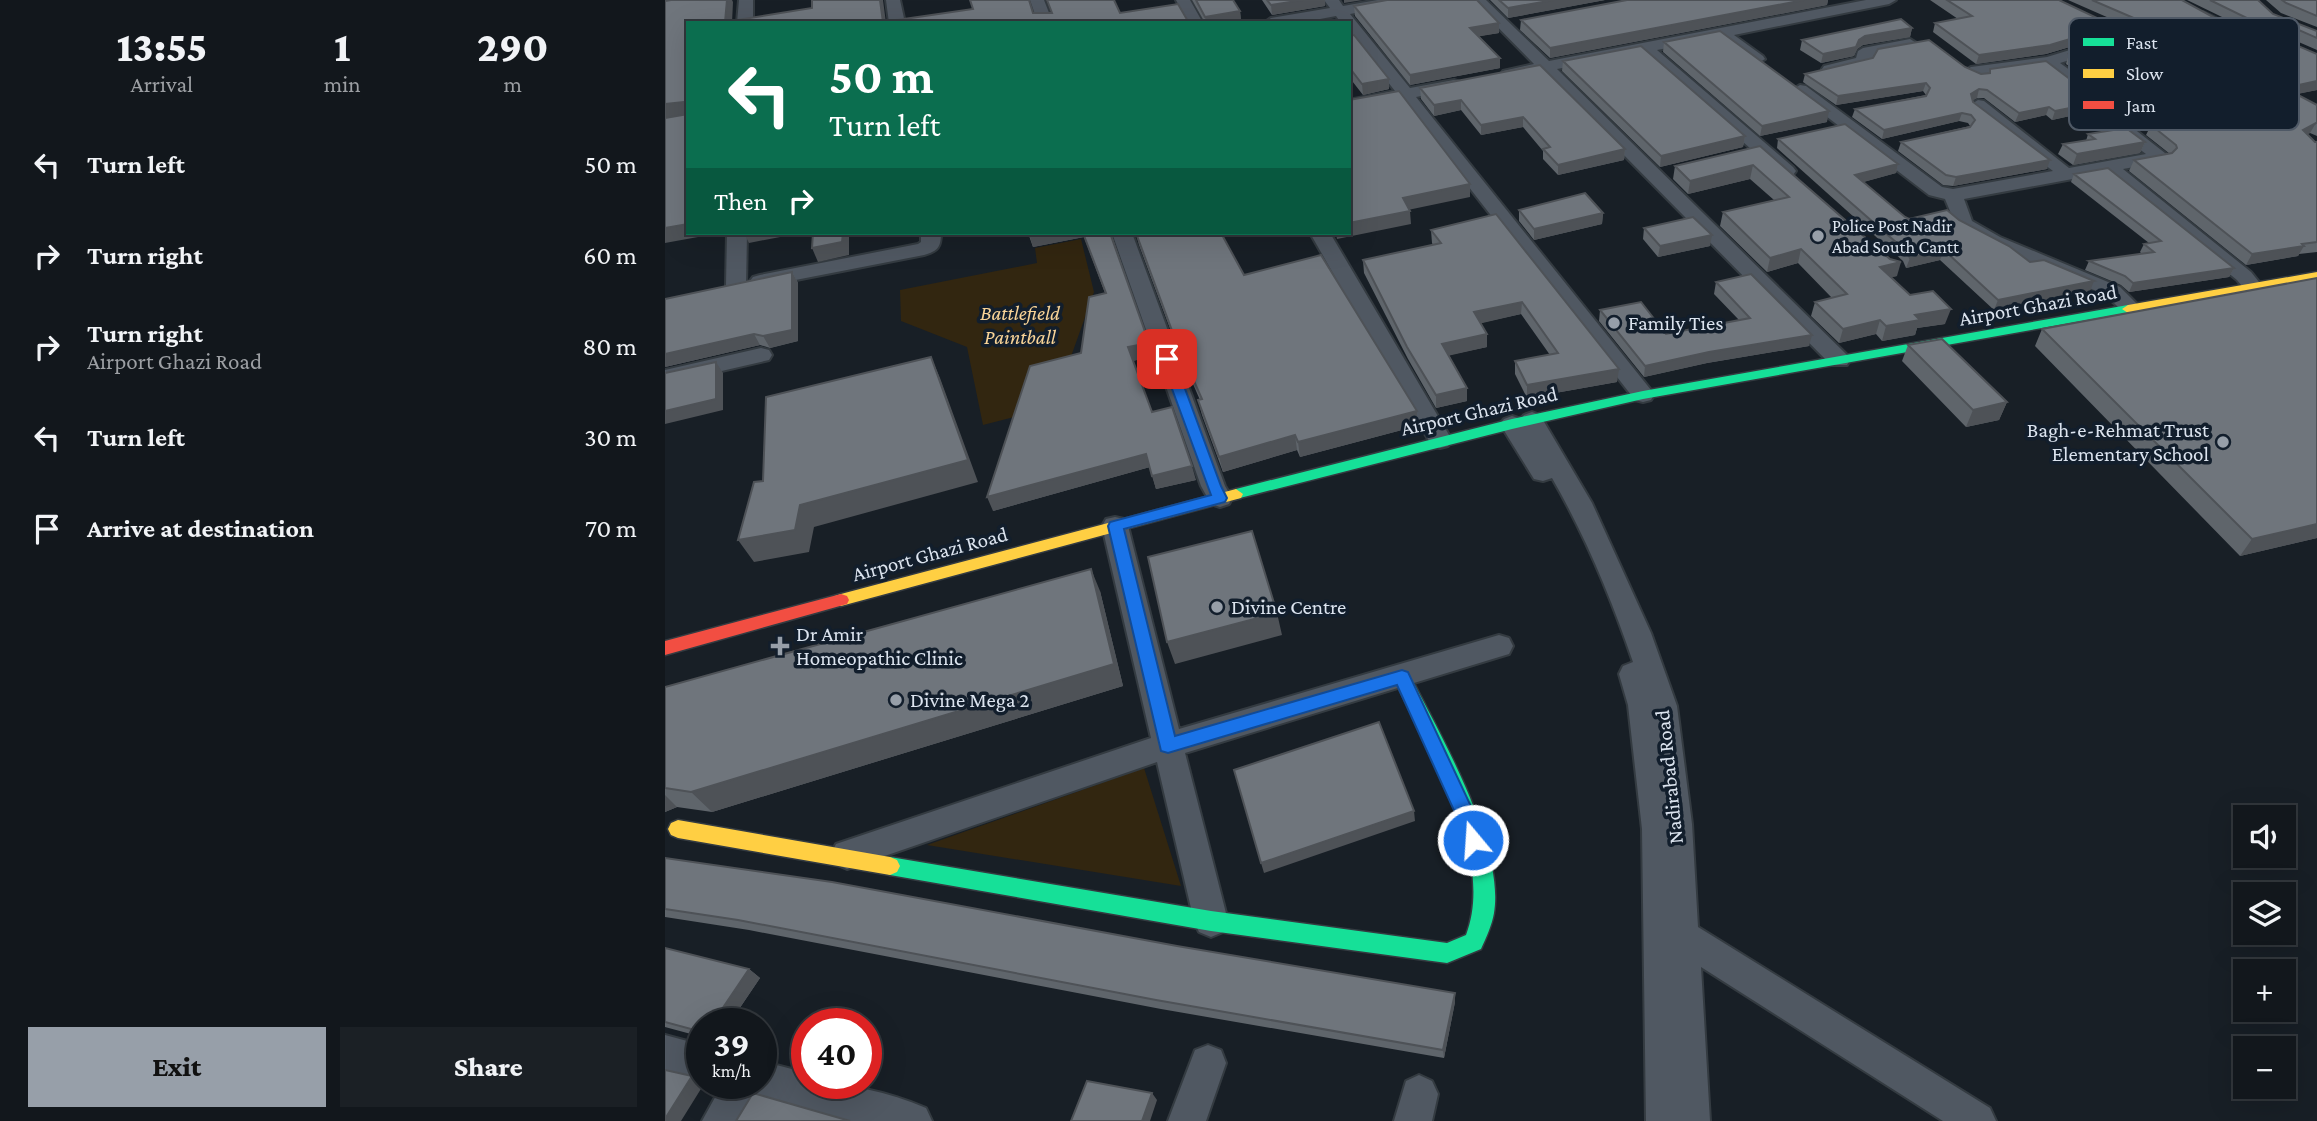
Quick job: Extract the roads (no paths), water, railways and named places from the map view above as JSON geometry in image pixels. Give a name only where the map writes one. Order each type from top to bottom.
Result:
[{"type":"main road","name":"Airport Ghazi Road","points":[[665,648],[1440,440],[1643,395],[2133,311],[2317,276]]},
{"type":"main road","points":[[678,829],[1211,922],[1447,953],[1474,942],[1484,908],[1479,863],[1467,817],[1402,677]]},
{"type":"street","points":[[745,21],[746,0]]},
{"type":"street","points":[[893,0],[897,21]]},
{"type":"street","points":[[1038,0],[1045,21]]},
{"type":"street","points":[[1183,0],[1195,21]]},
{"type":"street","points":[[1278,21],[1336,5],[1404,0]]},
{"type":"street","points":[[1478,0],[1839,360]]},
{"type":"street","points":[[1495,77],[1883,1],[1902,22],[1927,41],[1870,51],[1864,54],[1864,61],[1784,79],[1936,191],[1953,195],[2161,157],[2125,130]]},
{"type":"street","points":[[1336,5],[1349,21]]},
{"type":"street","points":[[2183,6],[2207,18]]},
{"type":"street","points":[[1504,26],[1529,22]]},
{"type":"street","points":[[1351,24],[1643,395]]},
{"type":"street","points":[[1722,33],[1774,71]]},
{"type":"street","points":[[1646,48],[1804,186]]},
{"type":"street","points":[[1971,72],[2048,62],[2069,56]]},
{"type":"street","points":[[2048,62],[2069,77]]},
{"type":"street","points":[[1351,106],[1470,82]]},
{"type":"street","points":[[1978,105],[2067,173]]},
{"type":"street","points":[[1821,131],[1856,110]]},
{"type":"street","points":[[1740,156],[1783,139]]},
{"type":"street","points":[[1877,148],[1901,143]]},
{"type":"street","points":[[2108,166],[2244,276],[2253,288]]},
{"type":"street","points":[[1655,176],[1679,170]]},
{"type":"street","points":[[1953,195],[1964,224],[1993,240],[2113,291],[2133,311]]},
{"type":"street","points":[[736,286],[737,235]]},
{"type":"street","points":[[712,291],[924,249],[930,245],[931,235]]},
{"type":"street","points":[[1123,235],[1213,486],[1220,498]]},
{"type":"street","points":[[1321,235],[1440,440]]},
{"type":"street","points":[[665,377],[761,355]]},
{"type":"street","name":"Nadirabad Road","points":[[1522,422],[1601,586],[1657,740],[1676,824],[1691,1121]]},
{"type":"street","points":[[1115,526],[1211,922]]},
{"type":"street","points":[[839,857],[1168,746],[1499,646]]},
{"type":"street","name":"Nadirabad Road","points":[[1657,740],[1665,1121]]},
{"type":"street","points":[[1681,935],[1977,1121]]},
{"type":"street","points":[[665,1053],[686,1059]]},
{"type":"street","points":[[1187,1121],[1208,1063]]},
{"type":"street","points":[[777,1083],[913,1121]]},
{"type":"street","points":[[721,1121],[735,1099]]},
{"type":"place","name":"Police Post Nadir Abad South Cantt","points":[[1818,236]]},
{"type":"place","name":"Family Ties","points":[[1614,323]]},
{"type":"place","name":"Bagh-e-Rehmat Trust Elementary School","points":[[2223,442]]},
{"type":"place","name":"Divine Centre","points":[[1217,607]]},
{"type":"place","name":"Dr Amir Homeopathic Clinic","points":[[780,646]]},
{"type":"place","name":"Divine Mega 2","points":[[896,700]]},
{"type":"park label","name":"Battlefield Paintball","points":[[1020,325]]}]
